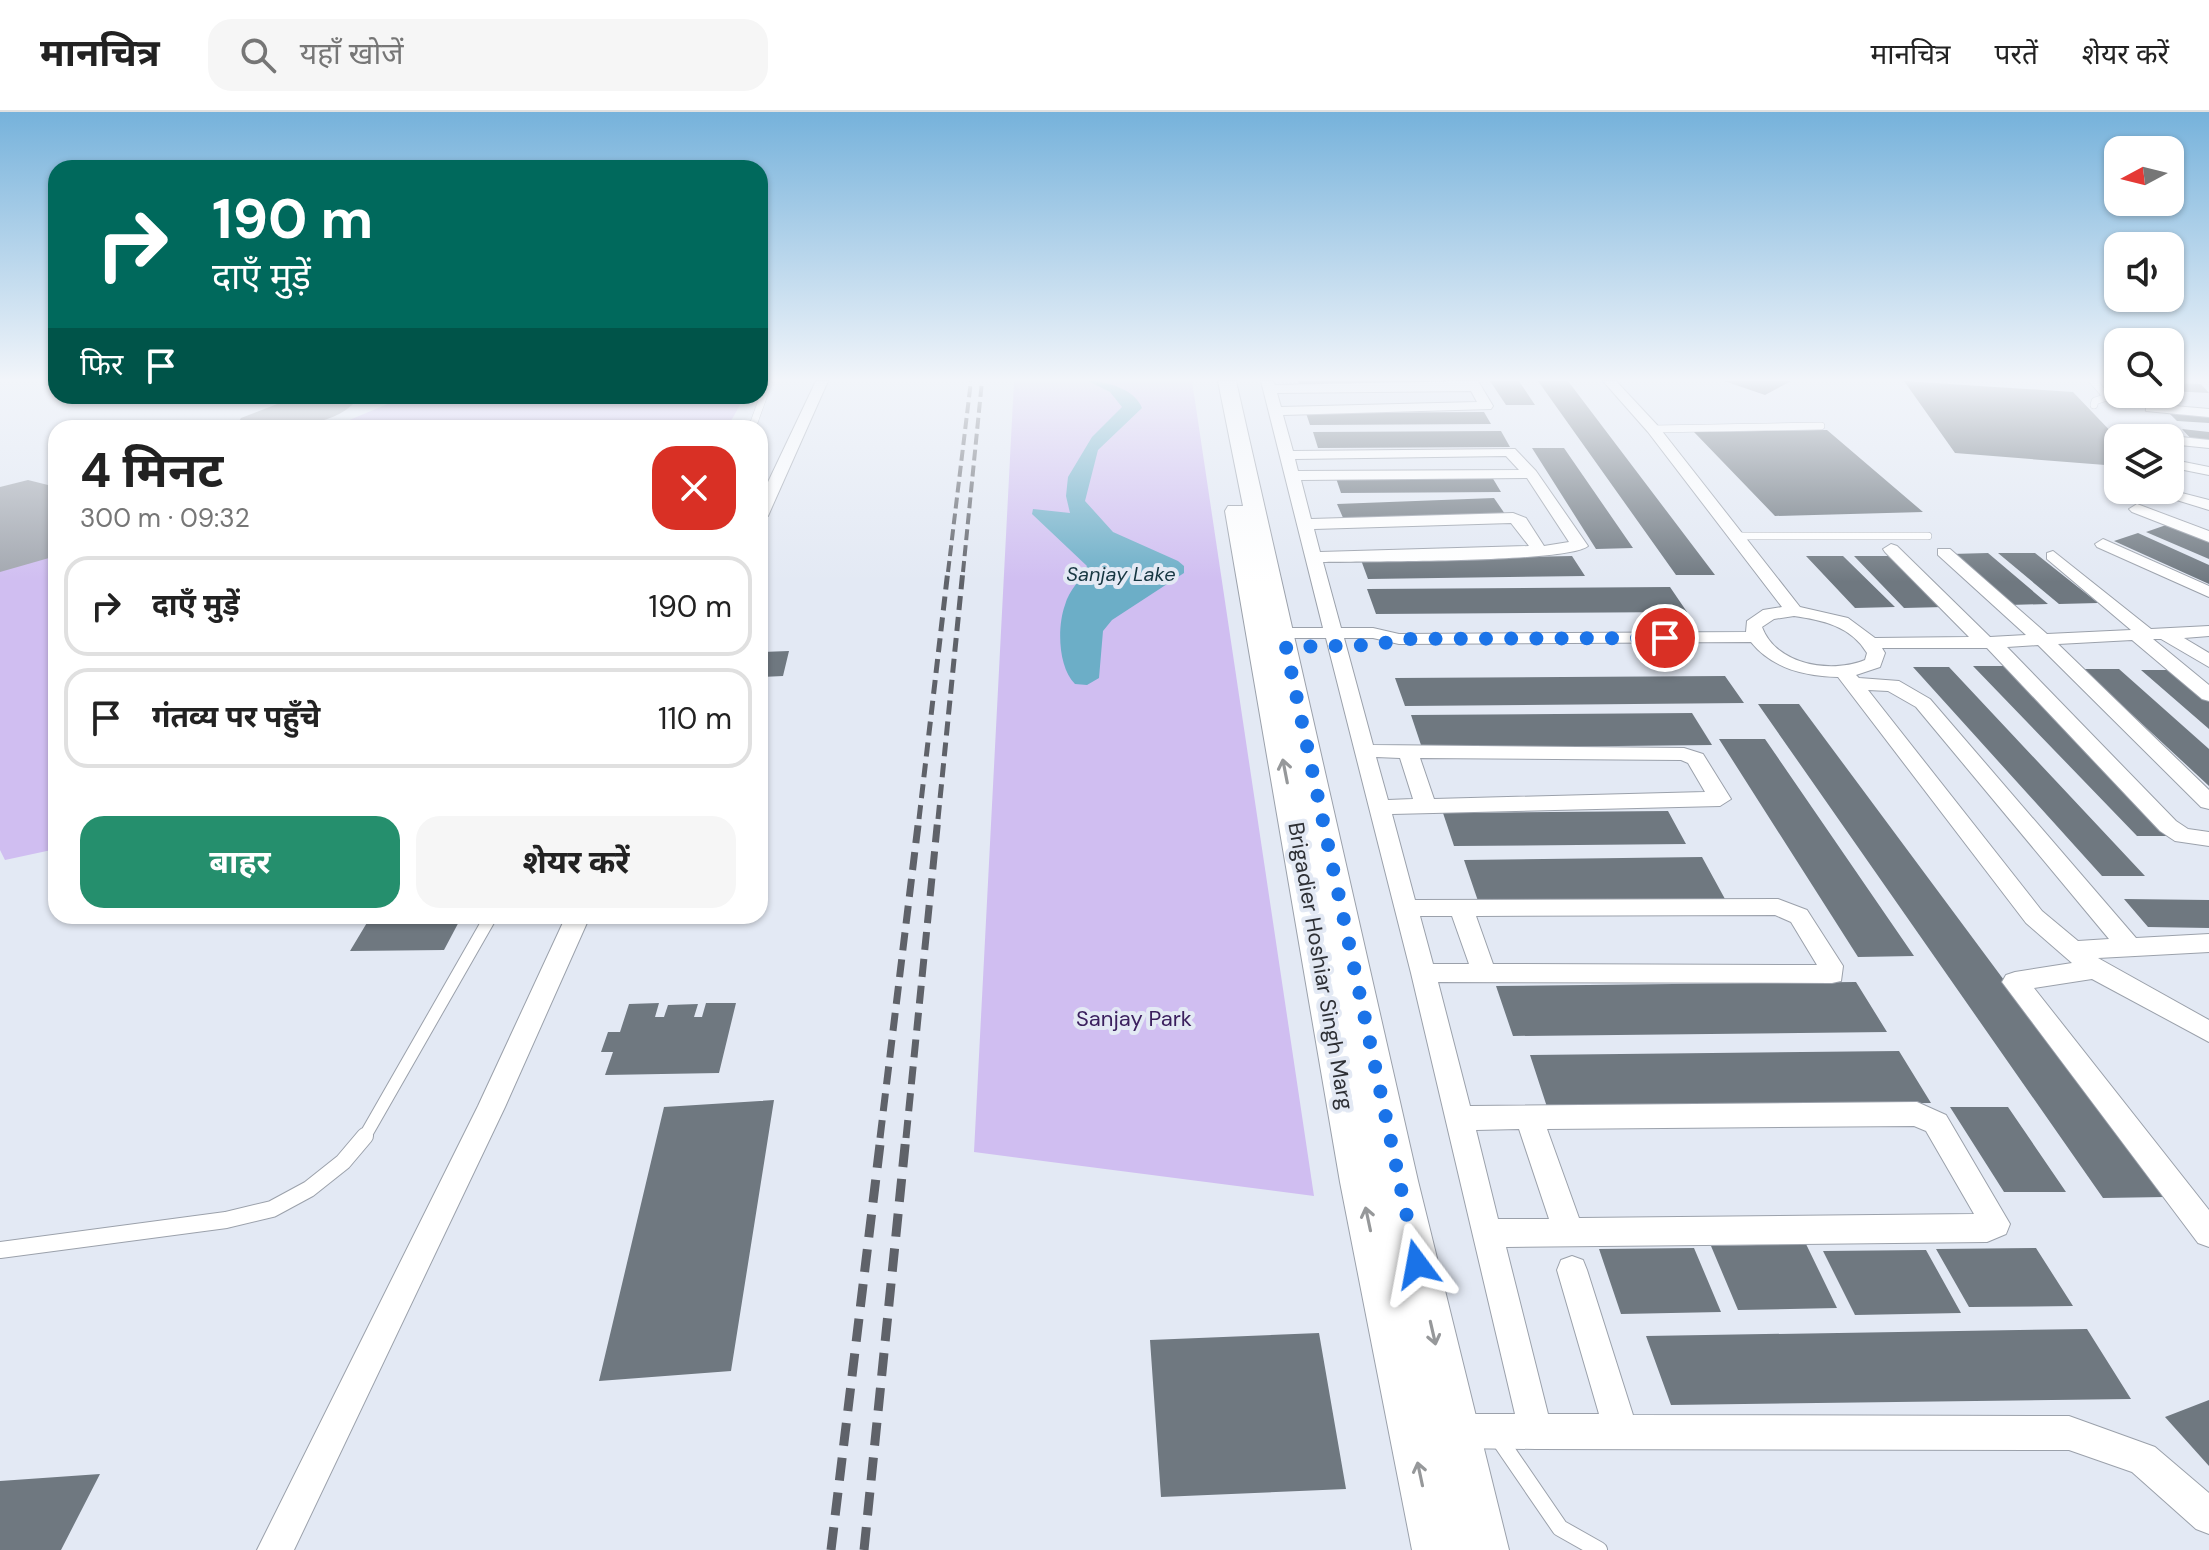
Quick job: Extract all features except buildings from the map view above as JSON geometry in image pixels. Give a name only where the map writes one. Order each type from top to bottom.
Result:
[{"type":"street","points":[[768,499],[791,448]]},
{"type":"street","name":"Brigadier Hoshiar Singh Marg","points":[[1226,448],[1484,1550]]},
{"type":"street","name":"Brigadier Hoshiar Singh Marg","points":[[1239,448],[1360,1182],[1437,1550]]},
{"type":"street","points":[[1285,448],[1423,973],[1536,1432]]},
{"type":"street","points":[[1668,448],[1794,611]]},
{"type":"street","points":[[1287,455],[1500,451],[1516,454],[1580,546],[1540,551],[1315,557]]},
{"type":"street","points":[[2184,466],[2209,471]]},
{"type":"street","points":[[1293,476],[1531,474]]},
{"type":"street","points":[[2184,498],[2209,505]]},
{"type":"street","points":[[2137,509],[2209,537]]},
{"type":"street","points":[[1306,524],[1513,518],[1520,521],[1540,551]]},
{"type":"street","points":[[2103,544],[2209,592]]},
{"type":"street","points":[[1891,549],[1984,638],[2168,826],[2183,836],[2209,839]]},
{"type":"street","points":[[1944,552],[2037,634],[2209,802]]},
{"type":"street","points":[[2053,556],[2145,631],[2209,695]]},
{"type":"street","points":[[1754,637],[1753,625],[1769,614],[1794,611],[1841,622],[1872,643],[1876,653],[1873,663],[1849,678]]},
{"type":"street","points":[[2145,631],[2209,616]]},
{"type":"street","points":[[2145,631],[2209,661]]},
{"type":"street","points":[[1872,643],[2037,634],[2209,631]]},
{"type":"street","points":[[1273,640],[1337,640],[1378,645],[1399,639],[1754,637],[1778,657],[1800,666],[1892,685],[1923,703],[2129,946]]},
{"type":"street","points":[[1849,678],[2034,917],[2095,969],[2209,1032]]},
{"type":"street","points":[[1363,751],[1684,754],[1696,759],[1720,799],[1378,807]]},
{"type":"street","points":[[1408,752],[1426,806]]},
{"type":"street","points":[[1405,908],[1778,907],[1799,916],[1831,966],[1832,974],[1423,973]]},
{"type":"street","points":[[1461,908],[1484,972]]},
{"type":"street","points":[[275,1550],[491,1107],[574,924]]},
{"type":"street","points":[[2071,950],[2209,943]]},
{"type":"street","points":[[2095,969],[2015,982],[2209,1233]]},
{"type":"street","points":[[1459,1118],[1926,1116],[1936,1123],[1995,1224],[1972,1229],[1489,1233]]},
{"type":"street","points":[[1529,1117],[1569,1234]]},
{"type":"street","points":[[1572,1270],[1621,1432]]},
{"type":"street","points":[[1455,1431],[2069,1433],[2143,1459],[2209,1516]]},
{"type":"lane","points":[[1739,536],[1928,536]]},
{"type":"lane","points":[[0,1250],[226,1220],[272,1209],[309,1189],[343,1162],[372,1128],[487,924]]},
{"type":"lane","points":[[1494,1432],[1560,1528],[1599,1550]]},
{"type":"green space","name":"Sanjay Park","points":[[1011,448],[1202,448],[1314,1196],[974,1152]]},
{"type":"green space","points":[[48,545],[48,851],[5,860],[0,850],[0,566]]},
{"type":"water","name":"Sanjay Lake","points":[[1085,448],[1100,448],[1085,501],[1113,532],[1184,566],[1184,573],[1112,620],[1103,631],[1099,678],[1087,685],[1075,684],[1069,677],[1062,657],[1060,635],[1067,600],[1087,566],[1032,514],[1033,509],[1070,513],[1066,496],[1068,477]]},
{"type":"taxiway","points":[[28,520],[48,512]]},
{"type":"runway","points":[[0,531],[28,520]]},
{"type":"railway","points":[[948,572],[963,448]]},
{"type":"railway","points":[[963,572],[975,448]]},
{"type":"railway","points":[[919,819],[948,570]]},
{"type":"railway","points":[[938,819],[963,570]]},
{"type":"railway","points":[[880,1138],[919,817]]},
{"type":"railway","points":[[906,1138],[938,817]]},
{"type":"railway","points":[[831,1550],[881,1136]]},
{"type":"railway","points":[[864,1550],[906,1136]]},
{"type":"route","points":[[1417,1264],[1286,647],[1378,645],[1399,639],[1665,638]]}]
